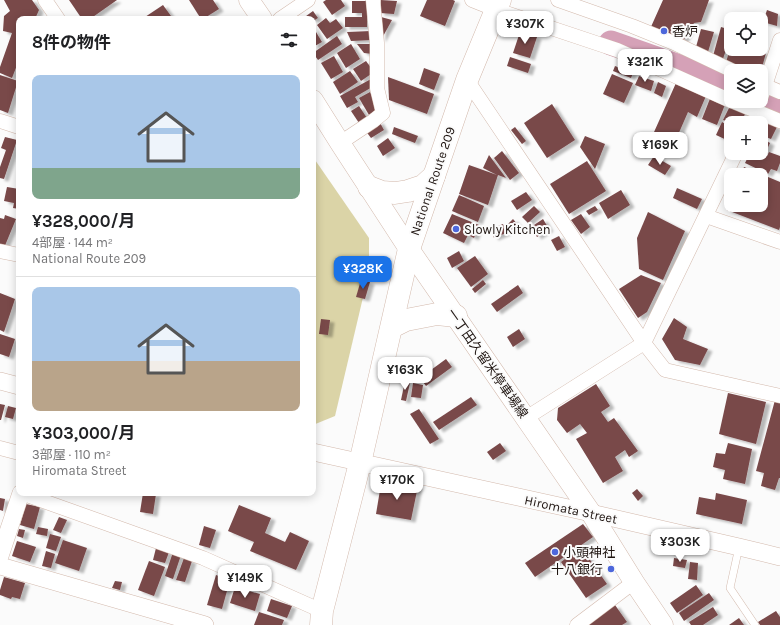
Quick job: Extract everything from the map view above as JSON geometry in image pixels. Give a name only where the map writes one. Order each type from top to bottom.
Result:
[{"type":"highway","name":"National Route 209","points":[[322,618],[410,249],[467,80],[498,5]]},
{"type":"highway","points":[[369,187],[382,192],[395,193],[408,191],[423,186],[434,176]]},
{"type":"highway","points":[[392,327],[406,320],[437,314],[456,316]]},
{"type":"main road","points":[[249,0],[260,16]]},
{"type":"main road","name":"一丁田久留米停車場線","points":[[316,105],[410,249],[591,513],[663,625]]},
{"type":"street","points":[[45,0],[56,16]]},
{"type":"street","points":[[284,16],[308,0]]},
{"type":"street","points":[[340,143],[383,112],[377,88],[377,43],[373,0]]},
{"type":"street","points":[[472,0],[498,5],[617,50],[724,98]]},
{"type":"street","points":[[558,0],[632,26],[674,43],[724,67]]},
{"type":"street","points":[[768,73],[780,40]]},
{"type":"street","points":[[467,80],[644,343],[665,370],[780,396]]},
{"type":"street","points":[[768,91],[780,92]]},
{"type":"street","points":[[756,112],[780,121]]},
{"type":"street","points":[[0,121],[16,126]]},
{"type":"street","points":[[526,418],[644,343],[733,160]]},
{"type":"street","points":[[706,216],[780,242]]},
{"type":"street","points":[[0,251],[16,254]]},
{"type":"street","points":[[0,381],[16,385]]},
{"type":"street","points":[[0,448],[16,452]]},
{"type":"street","name":"Hiromata Street","points":[[316,453],[591,513],[780,557]]},
{"type":"street","points":[[0,556],[20,496]]},
{"type":"street","points":[[29,496],[203,558],[322,618]]},
{"type":"street","points":[[0,566],[188,623],[205,625]]},
{"type":"street","points":[[577,625],[634,582]]},
{"type":"lane","points":[[739,547],[730,588],[755,625]]},
{"type":"shaded area","points":[[316,161],[369,238],[369,272],[335,416],[316,424]]},
{"type":"building","points":[[4,0],[32,0],[39,10],[36,16],[16,16],[16,68],[12,78],[0,73],[0,67],[12,33],[3,31],[4,16],[10,11]]},
{"type":"building","points":[[69,0],[117,0],[94,16],[80,16]]},
{"type":"building","points":[[189,0],[213,0],[219,9],[208,16],[199,16]]},
{"type":"building","points":[[326,0],[341,0],[345,6],[332,15],[323,2]]},
{"type":"building","points":[[381,0],[397,1],[394,14],[380,13]]},
{"type":"building","points":[[427,0],[455,1],[445,26],[420,16]]},
{"type":"building","points":[[663,0],[709,0],[701,22],[694,23],[683,41],[650,29]]},
{"type":"building","points":[[352,1],[367,1],[367,27],[345,27],[345,17],[362,17],[362,13],[352,13]]},
{"type":"building","points":[[163,5],[171,16],[146,16]]},
{"type":"building","points":[[767,10],[778,14],[777,26],[768,23],[768,12],[766,12]]},
{"type":"building","points":[[313,11],[318,18],[316,19],[316,16],[306,16]]},
{"type":"building","points":[[381,17],[392,20],[381,40]]},
{"type":"building","points":[[326,18],[330,23],[336,19],[343,28],[327,39],[317,25]]},
{"type":"building","points":[[721,27],[724,28],[723,59],[713,56]]},
{"type":"building","points":[[701,29],[714,32],[708,52],[696,47]]},
{"type":"building","points":[[371,31],[372,40],[351,41],[347,32]]},
{"type":"building","points":[[316,32],[322,42],[316,45]]},
{"type":"building","points":[[520,32],[537,37],[530,58],[513,53]]},
{"type":"building","points":[[337,36],[342,44],[318,60],[316,57],[316,51]]},
{"type":"building","points":[[351,44],[360,59],[346,68],[337,53]]},
{"type":"building","points":[[357,44],[373,44],[373,54],[364,53]]},
{"type":"building","points":[[334,56],[343,72],[331,79],[321,63]]},
{"type":"building","points":[[728,56],[765,56],[763,64],[731,64],[726,62]]},
{"type":"building","points":[[510,57],[531,64],[528,73],[507,66]]},
{"type":"building","points":[[366,61],[374,72],[361,81],[353,69]]},
{"type":"building","points":[[615,66],[633,73],[631,78],[613,71]]},
{"type":"building","points":[[424,68],[440,74],[434,90],[419,84]]},
{"type":"building","points":[[350,71],[358,82],[340,94],[333,82]]},
{"type":"building","points":[[612,74],[633,83],[624,103],[603,94]]},
{"type":"building","points":[[0,75],[16,80],[16,87],[8,113],[0,110]]},
{"type":"building","points":[[639,76],[654,81],[651,91],[635,85]]},
{"type":"building","points":[[388,77],[434,94],[427,114],[389,100]]},
{"type":"building","points":[[371,79],[374,86],[355,97],[358,102],[347,108],[340,96]]},
{"type":"building","points":[[658,82],[666,86],[662,97],[654,93]]},
{"type":"building","points":[[676,83],[706,96],[697,117],[688,112],[671,151],[650,141]]},
{"type":"building","points":[[370,92],[379,108],[369,115],[359,98]]},
{"type":"building","points":[[711,96],[724,101],[724,107],[717,125],[702,119]]},
{"type":"building","points":[[552,104],[575,140],[547,158],[524,123]]},
{"type":"building","points":[[359,106],[367,118],[359,123],[351,111]]},
{"type":"building","points":[[729,108],[734,108],[745,114],[744,116],[725,116]]},
{"type":"building","points":[[379,121],[384,130],[371,138],[365,130]]},
{"type":"building","points":[[722,122],[724,123],[724,139],[716,135]]},
{"type":"building","points":[[768,123],[777,127],[771,139],[768,138]]},
{"type":"building","points":[[394,127],[418,136],[415,143],[392,134]]},
{"type":"building","points":[[515,127],[526,141],[522,144],[511,130]]},
{"type":"building","points":[[585,136],[605,144],[595,169],[580,147]]},
{"type":"building","points":[[5,137],[16,140],[4,179],[0,178],[0,167],[6,150],[1,148]]},
{"type":"building","points":[[388,138],[395,148],[383,156],[377,146]]},
{"type":"building","points":[[502,151],[519,173],[510,180],[494,158]]},
{"type":"building","points":[[769,152],[780,156],[780,163],[777,171],[771,169],[768,174],[768,168],[755,168],[745,163],[746,160],[768,160]]},
{"type":"building","points":[[489,155],[506,178],[498,175],[488,205],[459,194],[469,165],[497,175],[483,168]]},
{"type":"building","points":[[654,156],[671,166],[665,175],[648,165]]},
{"type":"building","points":[[587,161],[606,191],[569,214],[550,184]]},
{"type":"building","points":[[768,177],[780,182],[779,230],[732,212],[768,212]]},
{"type":"building","points":[[7,187],[16,188],[16,208],[13,208],[14,203],[4,201]]},
{"type":"building","points":[[677,188],[702,199],[697,209],[673,198]]},
{"type":"building","points":[[621,190],[630,205],[608,219],[599,203]]},
{"type":"building","points":[[526,192],[532,200],[517,210],[511,201]]},
{"type":"building","points":[[459,195],[484,206],[478,222],[452,211]]},
{"type":"building","points":[[534,206],[540,212],[528,223],[522,217]]},
{"type":"building","points":[[595,206],[598,210],[589,215],[586,211]]},
{"type":"building","points":[[648,212],[685,231],[663,280],[639,269],[637,238]]},
{"type":"building","points":[[452,214],[479,225],[474,238],[468,235],[464,243],[443,233]]},
{"type":"building","points":[[581,214],[590,227],[581,234],[571,220]]},
{"type":"building","points":[[5,215],[16,219],[4,248],[0,246],[0,218],[4,219]]},
{"type":"building","points":[[513,219],[518,225],[512,230],[507,225]]},
{"type":"building","points":[[543,219],[549,229],[537,237],[531,227]]},
{"type":"building","points":[[503,224],[506,233],[494,238],[491,229]]},
{"type":"building","points":[[559,236],[565,247],[557,251],[551,240]]},
{"type":"building","points":[[459,251],[464,261],[452,268],[447,258]]},
{"type":"building","points":[[475,256],[488,274],[471,287],[457,268]]},
{"type":"building","points":[[641,275],[661,283],[647,312],[638,318],[619,289]]},
{"type":"building","points":[[361,280],[370,282],[365,299],[356,297]]},
{"type":"building","points":[[483,280],[486,284],[475,293],[472,289]]},
{"type":"building","points":[[518,285],[523,293],[497,312],[491,304]]},
{"type":"building","points":[[0,293],[15,299],[4,332],[0,330]]},
{"type":"building","points":[[674,318],[687,327],[683,339],[708,349],[700,365],[675,360],[662,339]]},
{"type":"building","points":[[321,319],[330,320],[328,335],[319,334]]},
{"type":"building","points":[[519,329],[525,339],[513,347],[507,337]]},
{"type":"building","points":[[0,334],[15,339],[9,357],[0,354]]},
{"type":"building","points":[[446,359],[452,367],[426,386],[420,378]]},
{"type":"building","points":[[405,381],[410,383],[406,401],[401,400]]},
{"type":"building","points":[[413,383],[423,385],[421,398],[411,397]]},
{"type":"building","points":[[596,384],[610,406],[601,412],[608,422],[614,418],[638,451],[629,457],[625,450],[615,457],[623,471],[603,483],[576,439],[587,433],[580,424],[567,433],[557,420],[558,408]]},
{"type":"building","points":[[728,393],[766,402],[756,444],[719,434]]},
{"type":"building","points":[[471,397],[477,405],[439,430],[433,422]]},
{"type":"building","points":[[775,400],[780,401],[780,478],[775,490],[761,486],[764,473],[756,471]]},
{"type":"building","points":[[0,404],[5,405],[1,420],[0,420]]},
{"type":"building","points":[[8,406],[16,408],[13,419],[5,417]]},
{"type":"building","points":[[419,409],[439,439],[430,444],[410,414]]},
{"type":"building","points":[[500,443],[506,451],[493,460],[487,452]]},
{"type":"building","points":[[728,443],[752,449],[745,484],[723,479],[725,470],[713,467],[716,453],[725,454]]},
{"type":"building","points":[[391,482],[418,486],[411,520],[376,514],[380,490]]},
{"type":"building","points":[[637,489],[643,496],[638,501],[632,493]]},
{"type":"building","points":[[716,493],[747,500],[742,524],[696,514],[699,497],[715,500]]},
{"type":"building","points":[[143,496],[156,496],[153,514],[140,512]]},
{"type":"building","points":[[0,498],[5,499],[3,511],[0,510]]},
{"type":"building","points":[[26,504],[40,507],[34,529],[20,525]]},
{"type":"building","points":[[239,505],[271,518],[265,533],[285,542],[290,532],[309,541],[296,570],[250,551],[254,542],[228,531]]},
{"type":"building","points":[[59,517],[67,520],[61,533],[53,530]]},
{"type":"building","points":[[583,524],[593,537],[535,577],[525,563]]},
{"type":"building","points":[[204,526],[216,530],[210,548],[199,545]]},
{"type":"building","points":[[38,527],[48,529],[47,536],[36,534]]},
{"type":"building","points":[[19,529],[25,530],[23,538],[17,536]]},
{"type":"building","points":[[50,534],[61,537],[56,551],[46,548]]},
{"type":"building","points":[[63,540],[87,548],[79,571],[55,563]]},
{"type":"building","points":[[17,541],[36,547],[30,562],[12,556]]},
{"type":"building","points":[[581,547],[607,584],[586,598],[561,562]]},
{"type":"building","points":[[156,548],[169,552],[165,563],[153,560]]},
{"type":"building","points":[[46,551],[55,554],[51,568],[42,566]]},
{"type":"building","points":[[173,552],[181,555],[173,579],[165,576]]},
{"type":"building","points":[[184,558],[192,561],[185,582],[176,580]]},
{"type":"building","points":[[674,558],[687,560],[685,568],[673,566]]},
{"type":"building","points":[[149,561],[165,567],[154,596],[138,590]]},
{"type":"building","points":[[690,562],[698,563],[697,580],[688,579]]},
{"type":"building","points":[[216,575],[230,580],[222,609],[207,605]]},
{"type":"building","points":[[4,577],[25,583],[20,599],[12,597],[11,599],[0,595]]},
{"type":"building","points":[[115,581],[122,582],[120,590],[112,588]]},
{"type":"building","points":[[696,585],[703,595],[677,613],[670,603]]},
{"type":"building","points":[[235,587],[260,594],[255,611],[230,603]]},
{"type":"building","points":[[709,593],[714,600],[684,621],[679,613]]},
{"type":"building","points":[[271,599],[292,606],[287,618],[267,611]]},
{"type":"building","points":[[615,605],[627,622],[622,625],[587,625]]},
{"type":"building","points":[[713,607],[718,615],[703,625],[691,625],[689,622]]},
{"type":"building","points":[[776,611],[780,617],[780,625],[760,625],[758,622]]},
{"type":"building","points":[[259,612],[284,620],[282,625],[254,625]]},
{"type":"building","points":[[739,618],[744,625],[729,625]]},
{"type":"waterway","points":[[611,43],[724,83]]},
{"type":"waterway","points":[[768,99],[780,103]]},
{"type":"place","name":"香炉","points":[[664,31]]},
{"type":"place","name":"Slowly Kitchen","points":[[456,229]]},
{"type":"place","name":"小頭神社","points":[[555,552]]},
{"type":"place","name":"十八銀行","points":[[611,569]]}]
